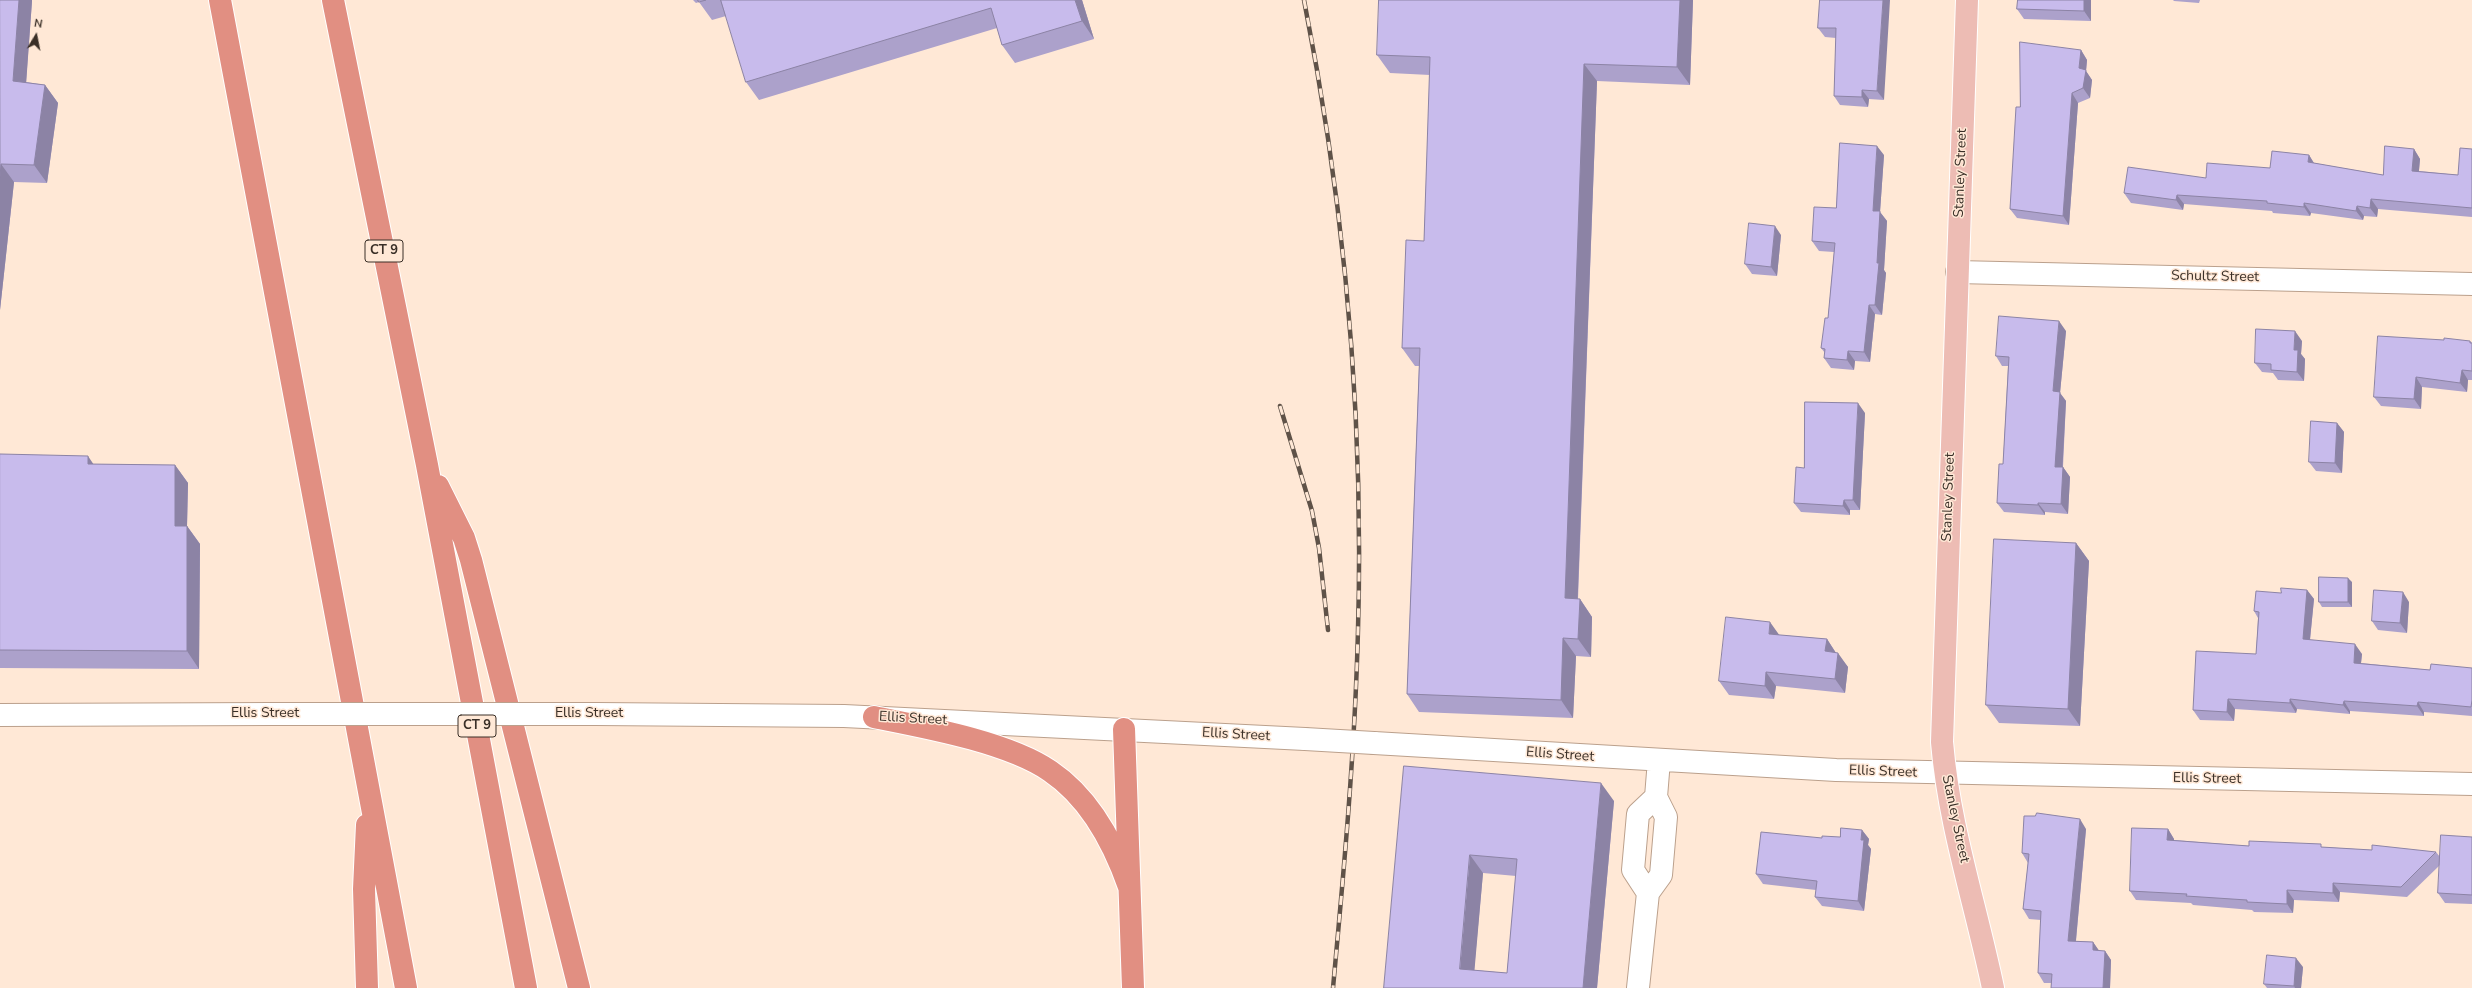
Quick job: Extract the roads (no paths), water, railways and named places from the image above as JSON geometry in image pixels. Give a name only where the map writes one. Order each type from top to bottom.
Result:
[{"type":"highway","points":[[220,0],[406,988]]},
{"type":"highway","name":"CT 9","points":[[333,0],[427,465],[526,988]]},
{"type":"highway","points":[[427,465],[455,519],[471,560],[579,988]]},
{"type":"highway","points":[[874,717],[964,737],[1024,757],[1049,770],[1068,786],[1097,819],[1120,861],[1129,887]]},
{"type":"highway","points":[[1124,729],[1133,988]]},
{"type":"highway","points":[[367,988],[364,889],[369,790]]},
{"type":"main road","name":"Stanley Street","points":[[1967,0],[1943,694],[1945,773],[1954,827],[1993,988]]},
{"type":"street","name":"Schultz Street","points":[[1957,272],[2472,284]]},
{"type":"street","name":"Ellis Street","points":[[0,714],[596,714],[874,717],[1305,739],[1786,768],[1945,773],[2472,784]]},
{"type":"street","points":[[1638,988],[1648,893],[1661,875],[1666,817],[1656,797],[1659,760]]},
{"type":"railway","points":[[1304,0],[1331,156],[1341,235],[1349,314],[1358,472],[1359,551],[1357,675],[1352,765],[1333,988]]},
{"type":"railway","points":[[1280,406],[1312,511],[1319,548],[1328,630]]}]
